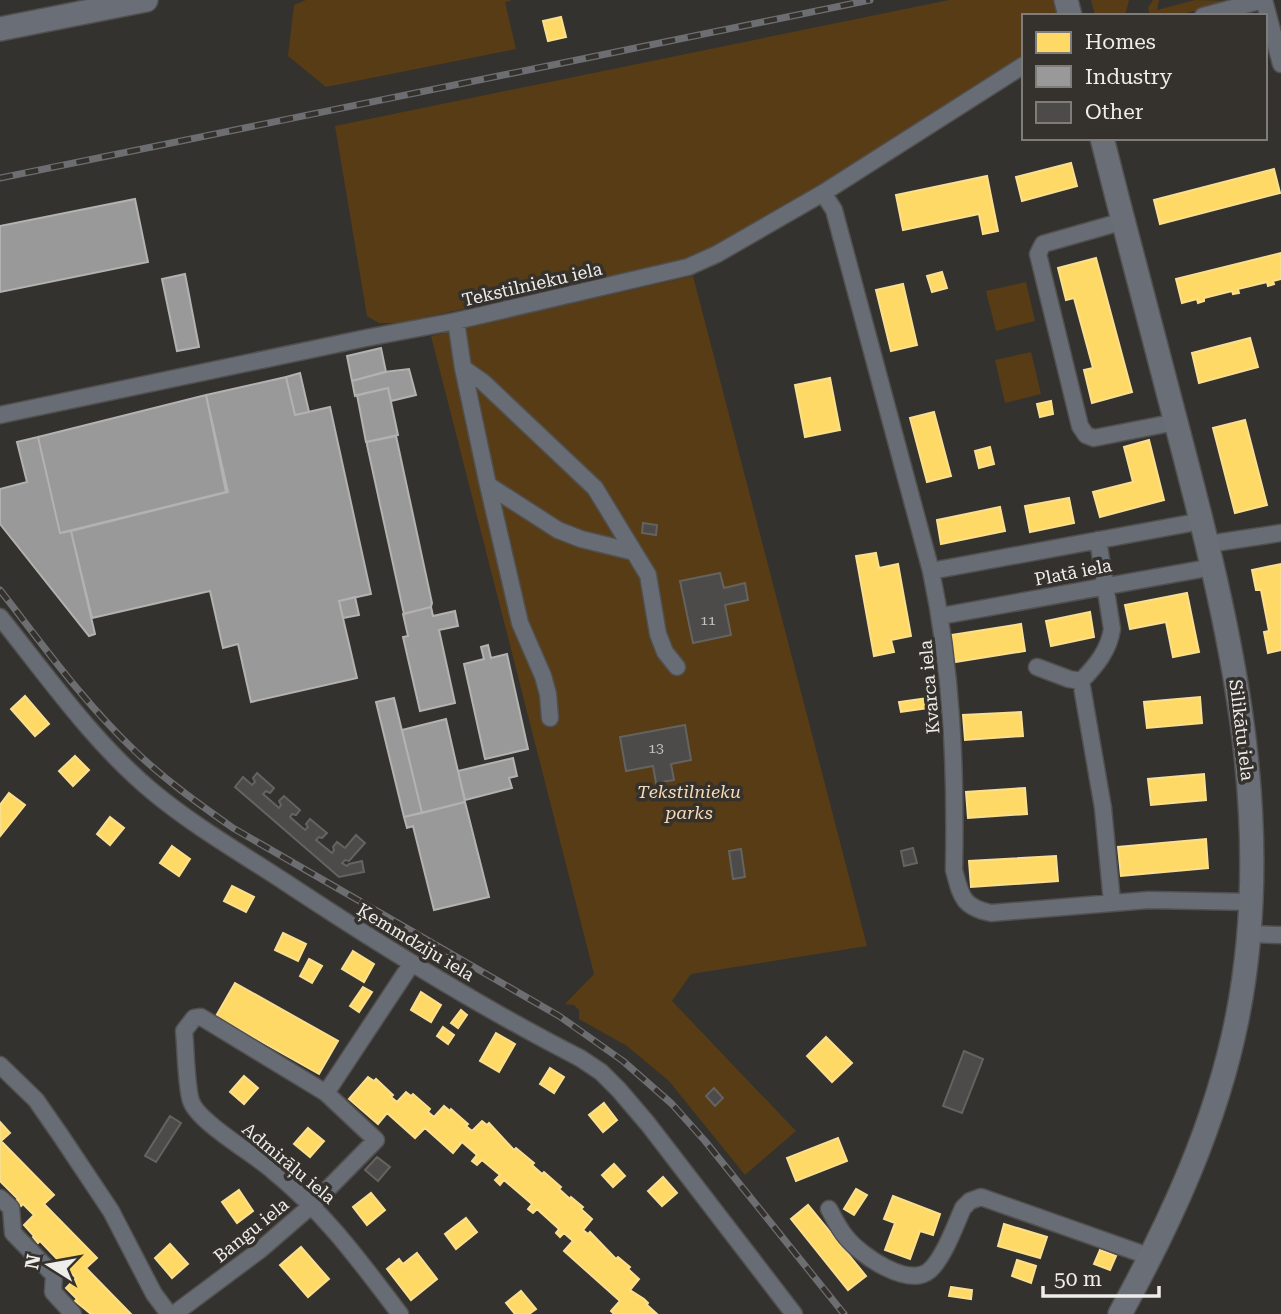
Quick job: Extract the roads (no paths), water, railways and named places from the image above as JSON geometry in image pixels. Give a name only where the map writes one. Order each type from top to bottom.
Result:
[{"type":"main road","points":[[0,30],[146,0]]},
{"type":"main road","name":"Silikātu iela","points":[[1103,140],[1213,567],[1243,722],[1254,845],[1250,934],[1237,1018],[1214,1103],[1191,1167],[1151,1257],[1120,1314]]},
{"type":"street","points":[[1211,14],[1264,0],[1281,64]]},
{"type":"street","name":"Tekstilnieku iela","points":[[0,415],[456,321],[688,267],[718,254],[823,192],[1022,66]]},
{"type":"street","name":"Kvarca iela","points":[[823,192],[834,210],[941,616],[952,714],[954,870],[959,891],[966,903],[977,910],[991,913],[1112,902],[1252,902]]},
{"type":"street","points":[[1124,222],[1043,244],[1038,254],[1080,426],[1087,435],[1094,438],[1176,422]]},
{"type":"street","points":[[456,321],[463,368],[520,623],[543,676],[550,718]]},
{"type":"street","points":[[463,368],[483,382],[595,488],[648,575],[659,634],[665,652],[677,667]]},
{"type":"street","points":[[488,485],[558,530],[581,539],[634,552]]},
{"type":"street","name":"Platā iela","points":[[931,571],[1202,521]]},
{"type":"street","points":[[1208,544],[1281,533]]},
{"type":"street","points":[[1081,681],[1110,644],[1112,629],[1098,540]]},
{"type":"street","name":"Platā iela","points":[[941,616],[1213,567]]},
{"type":"street","name":"Ķemmdziju iela","points":[[0,617],[81,718],[153,792],[192,822],[412,964],[601,1072],[648,1124],[794,1314]]},
{"type":"street","points":[[1037,667],[1081,681]]},
{"type":"street","points":[[1081,681],[1103,808],[1112,902]]},
{"type":"street","points":[[1250,934],[1281,935]]},
{"type":"street","points":[[326,1093],[412,964]]},
{"type":"street","name":"Admirāļu iela","points":[[326,1093],[201,1017],[194,1018],[184,1031],[191,1102],[203,1117],[273,1170],[312,1205],[337,1231],[400,1314]]},
{"type":"street","points":[[0,1065],[36,1100],[61,1136],[111,1211],[153,1294],[171,1314]]},
{"type":"street","name":"Bangu iela","points":[[171,1314],[260,1250],[312,1205],[376,1140],[326,1093]]},
{"type":"street","points":[[0,1198],[11,1209],[13,1233],[54,1275],[52,1292],[74,1314]]},
{"type":"street","points":[[828,1209],[846,1238],[860,1251],[903,1275],[918,1276],[931,1269],[963,1208],[976,1198],[1151,1257]]},
{"type":"railway","points":[[0,178],[870,0]]},
{"type":"railway","points":[[0,590],[64,673],[116,733],[182,791],[233,828],[559,1016],[623,1061],[672,1104],[705,1141],[844,1314]]},
{"type":"park label","name":"Tekstilnieku parks","points":[[689,801]]}]
